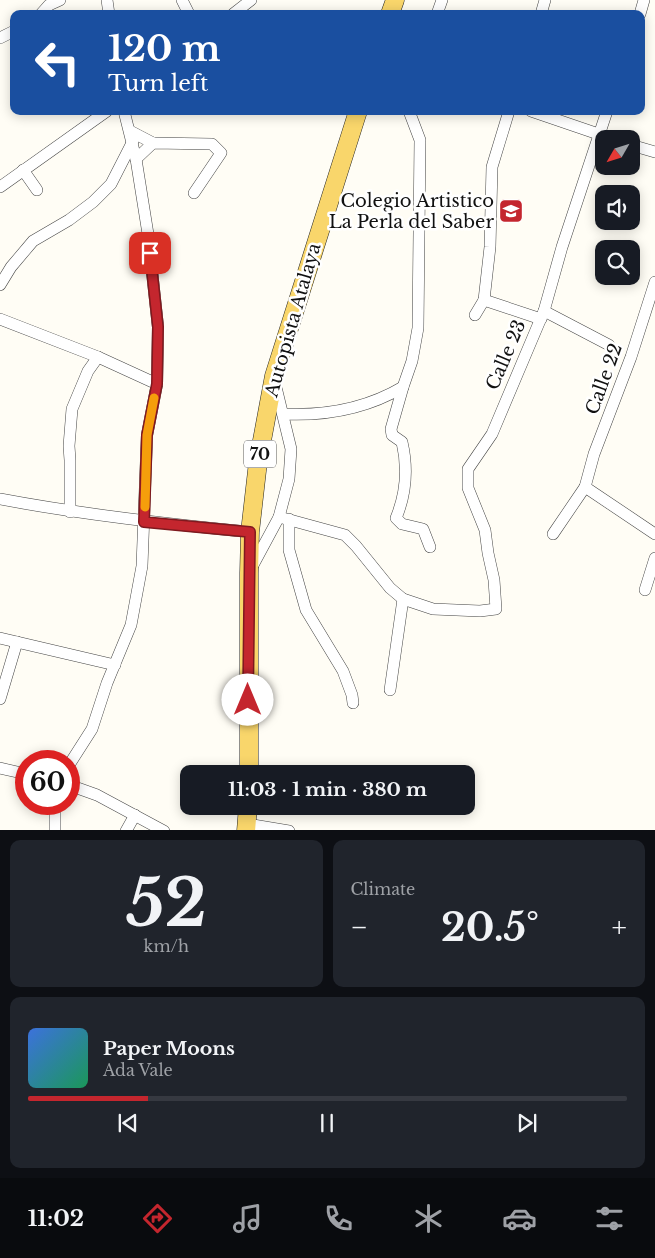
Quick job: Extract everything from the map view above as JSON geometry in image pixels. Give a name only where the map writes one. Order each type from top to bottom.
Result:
[{"type":"main road","name":"Autopista Atalaya","points":[[249,765],[250,532],[258,462],[274,376],[357,115]]},
{"type":"street","points":[[44,10],[48,5],[60,0]]},
{"type":"street","points":[[238,10],[251,0]]},
{"type":"street","points":[[0,187],[101,115]]},
{"type":"street","points":[[79,750],[92,729],[131,625],[142,566],[147,435],[157,384],[158,327],[148,234],[136,159],[125,115]]},
{"type":"street","points":[[411,115],[420,140],[418,328],[412,360],[402,387],[391,429],[392,435],[402,442],[404,451],[405,491],[396,518],[402,524],[423,529],[430,547]]},
{"type":"street","points":[[476,315],[484,300],[490,247],[492,167],[508,115]]},
{"type":"street","points":[[543,115],[595,133]]},
{"type":"street","name":"Calle 23","points":[[600,130],[606,115]]},
{"type":"street","points":[[131,136],[153,143],[212,144],[218,148],[221,153],[194,193]]},
{"type":"street","points":[[0,286],[11,268],[33,241],[93,202],[111,184],[131,136]]},
{"type":"street","points":[[136,159],[153,143]]},
{"type":"street","name":"Calle 23","points":[[403,600],[441,610],[480,611],[496,609],[494,580],[485,530],[468,488],[468,469],[492,434],[542,315],[595,146]]},
{"type":"street","points":[[640,148],[655,152]]},
{"type":"street","points":[[23,170],[37,190]]},
{"type":"street","name":"Calle 22","points":[[553,534],[585,487],[594,454],[631,356],[655,282]]},
{"type":"street","points":[[484,300],[542,315],[609,345]]},
{"type":"street","points":[[0,319],[98,356],[157,384]]},
{"type":"street","points":[[70,512],[69,446],[72,409],[85,378],[98,356]]},
{"type":"street","points":[[274,376],[291,449],[284,518],[289,550],[306,610],[344,671],[353,703]]},
{"type":"street","points":[[283,414],[309,415],[335,412],[365,405],[386,397],[402,387]]},
{"type":"street","points":[[585,487],[655,534]]},
{"type":"street","points":[[0,499],[70,512],[144,522],[250,532]]},
{"type":"street","points":[[249,573],[284,518]]},
{"type":"street","points":[[284,518],[344,535],[356,546],[390,588],[403,600],[390,690]]},
{"type":"street","points":[[645,590],[655,558]]},
{"type":"street","points":[[0,638],[115,664]]},
{"type":"street","points":[[0,700],[17,642]]},
{"type":"street","points":[[0,768],[15,771]]},
{"type":"street","points":[[80,789],[97,795],[164,830]]},
{"type":"street","points":[[54,830],[55,815]]},
{"type":"street","points":[[126,830],[134,815]]},
{"type":"street","points":[[247,820],[288,830]]},
{"type":"slow traffic","points":[[145,507],[147,435],[154,398]]},
{"type":"place","name":"Colegio Artistico La Perla del Saber","points":[[511,211]]},
{"type":"route","points":[[150,253],[158,327],[157,384],[147,435],[144,522],[250,532],[248,700]]}]
